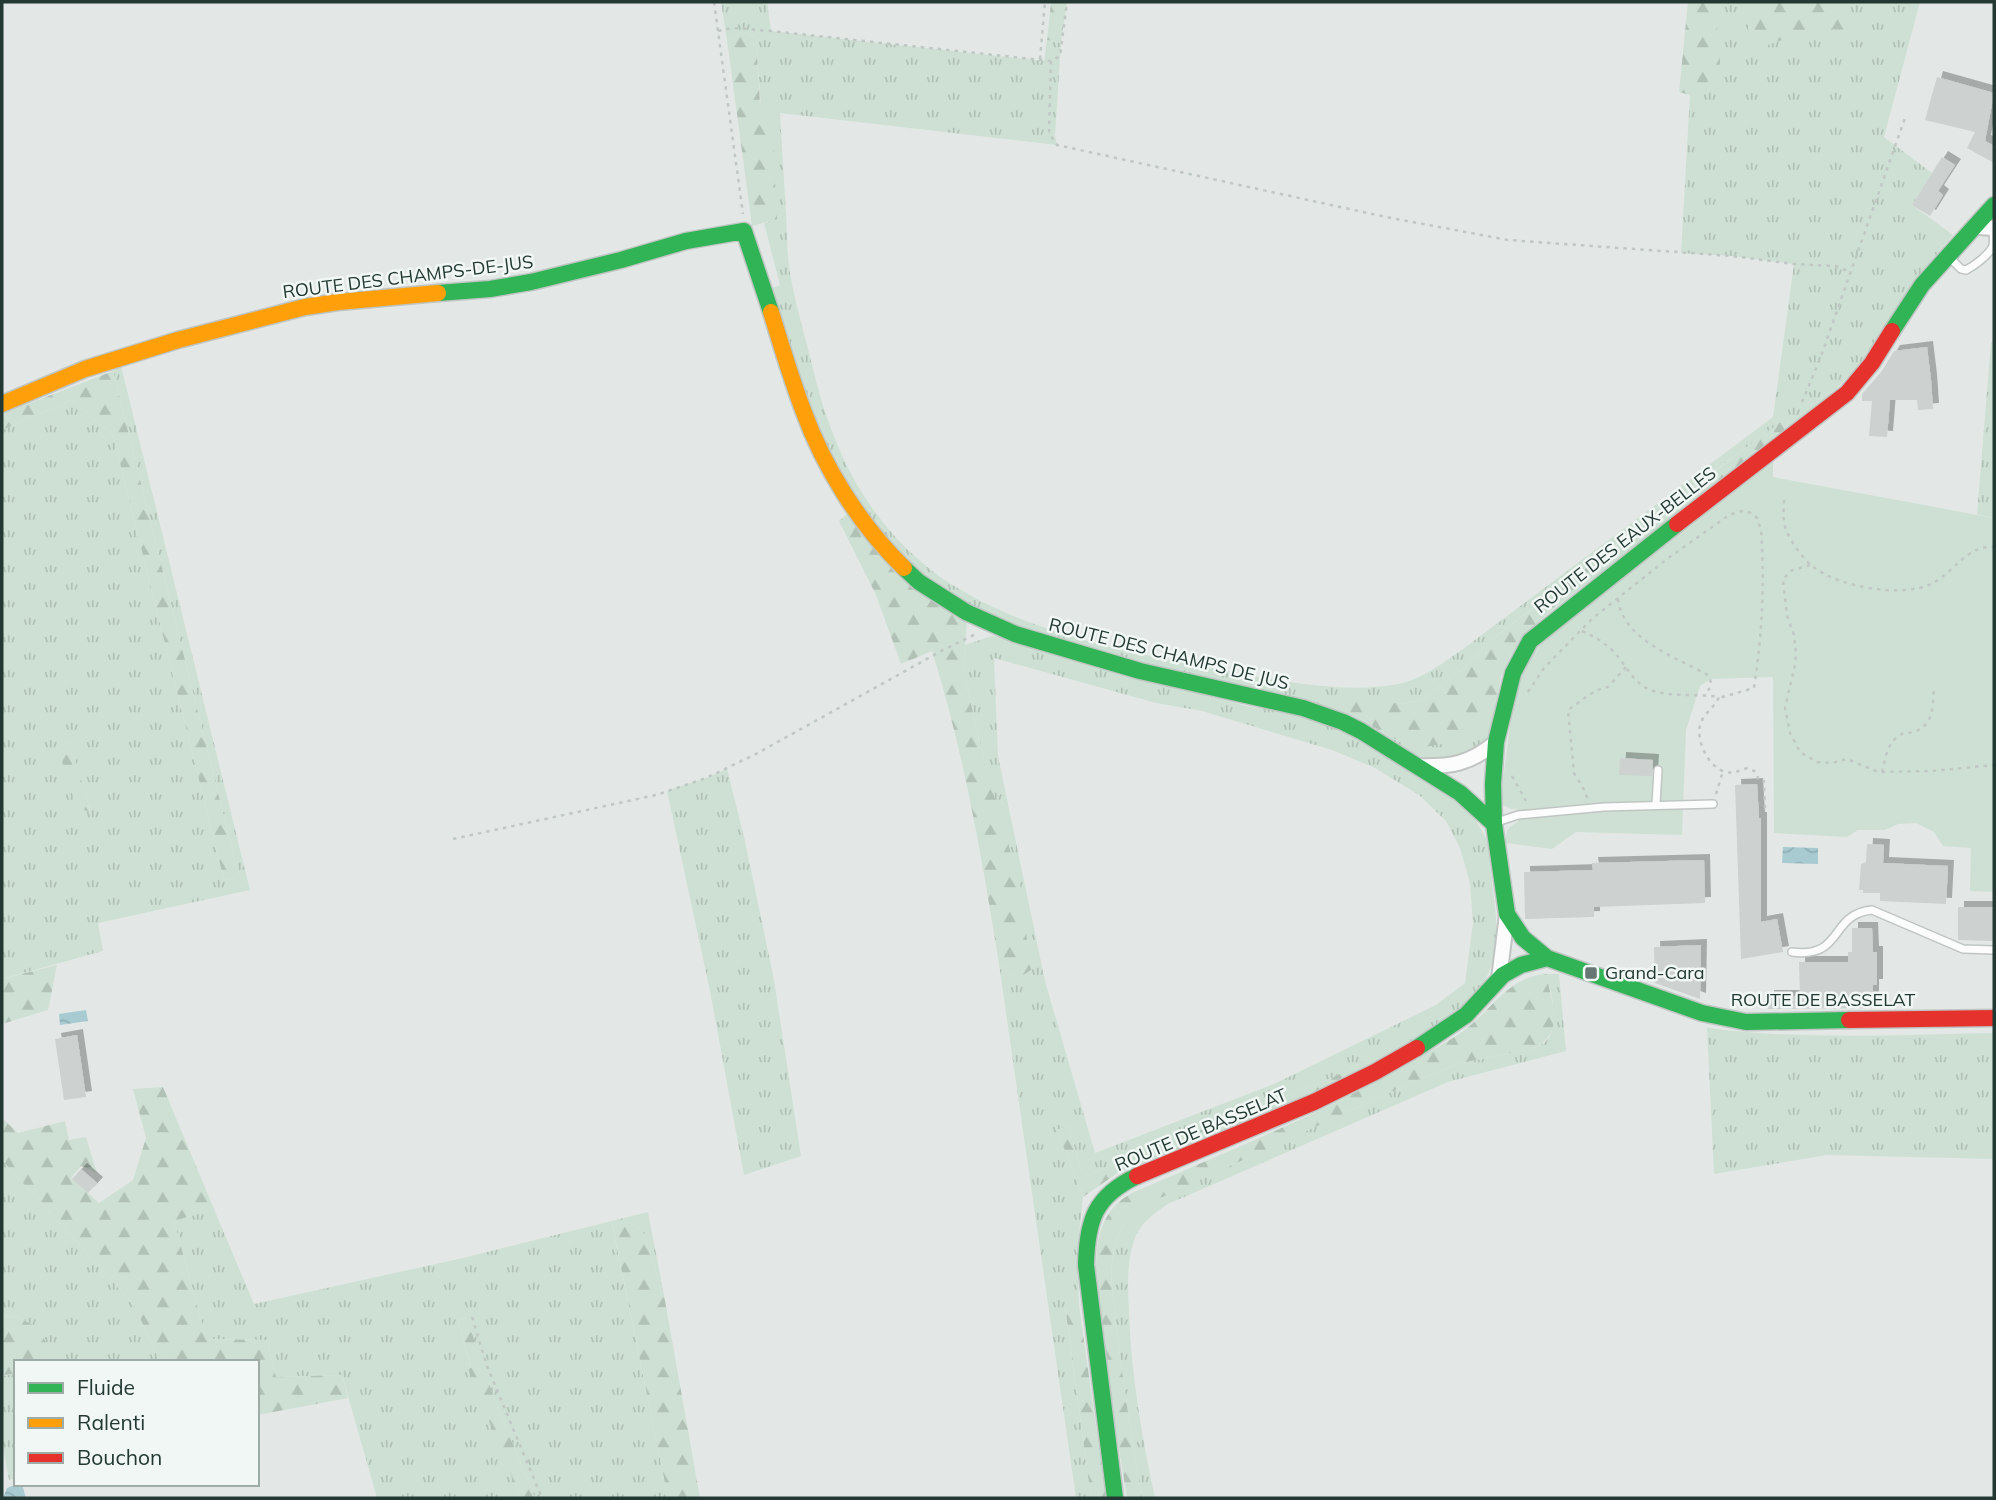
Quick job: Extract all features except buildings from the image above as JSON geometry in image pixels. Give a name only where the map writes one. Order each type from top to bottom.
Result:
[{"type":"street","name":"ROUTE DES EAUX-BELLES","points":[[1547,958],[1523,937],[1507,914],[1493,824],[1496,742],[1513,673],[1530,641],[1690,513],[1847,393],[1872,363],[1922,285],[1949,257],[1988,228],[1994,205]]},
{"type":"street","name":"ROUTE DES CHAMPS-DE-JUS","points":[[2,404],[85,369],[284,311],[338,302],[462,292],[531,282],[686,241],[744,231]]},
{"type":"street","name":"ROUTE DES CHAMPS DE JUS","points":[[744,231],[805,418],[817,444],[846,496],[890,554],[919,582],[948,602],[996,626],[1038,642],[1140,671],[1321,713],[1361,731],[1417,765],[1460,793],[1493,824]]},
{"type":"street","points":[[1417,765],[1442,766],[1466,762],[1496,742]]},
{"type":"street","points":[[1499,979],[1507,914]]},
{"type":"street","name":"ROUTE DE BASSELAT","points":[[1115,1498],[1086,1265],[1088,1232],[1096,1207],[1108,1192],[1132,1178],[1324,1098],[1383,1067],[1445,1031],[1467,1014],[1499,979],[1528,962],[1547,958],[1702,1013],[1746,1022],[1994,1018]]},
{"type":"lane","points":[[1949,257],[1961,269],[1971,267],[1993,245],[1988,228]]},
{"type":"lane","points":[[1656,804],[1658,770]]},
{"type":"lane","points":[[1493,824],[1518,815],[1656,804],[1713,804]]},
{"type":"lane","points":[[1792,953],[1812,953],[1824,947],[1831,942],[1849,917],[1872,910],[1963,949],[1994,950]]},
{"type":"path","points":[[714,2],[744,231]]},
{"type":"path","points":[[1040,59],[1045,2]]},
{"type":"path","points":[[718,31],[733,28],[771,31],[1051,61],[1059,56],[1067,2]]},
{"type":"path","points":[[1051,61],[1049,133],[1057,145],[1386,217],[1508,240],[1732,256],[1835,266],[1851,272]]},
{"type":"path","points":[[1799,410],[1905,118]]},
{"type":"path","points":[[1784,500],[1786,529],[1794,545],[1811,565],[1844,581],[1877,589],[1901,591],[1931,584],[1971,552],[1984,547],[1994,547]]},
{"type":"path","points":[[1528,692],[1544,668],[1581,630],[1693,539],[1729,515],[1742,511],[1758,518],[1762,544],[1763,610],[1754,688],[1719,698],[1648,689],[1640,685],[1603,642],[1581,630]]},
{"type":"path","points":[[1811,565],[1790,571],[1783,580],[1787,615],[1794,635],[1796,654],[1785,708],[1790,733],[1800,752],[1817,762],[1832,763],[1847,759],[1882,772],[1932,771],[1994,765]]},
{"type":"path","points":[[1618,598],[1620,612],[1629,625],[1656,648],[1708,675],[1711,686],[1706,695]]},
{"type":"path","points":[[453,839],[656,794],[706,778],[756,754],[943,650],[996,626]]},
{"type":"path","points":[[1588,809],[1586,793],[1574,773],[1567,710],[1608,687],[1626,667]]},
{"type":"path","points":[[1882,772],[1894,739],[1900,734],[1919,730],[1927,723],[1932,711],[1934,687]]},
{"type":"path","points":[[1719,698],[1703,720],[1700,737],[1702,748],[1717,768],[1723,771],[1734,773],[1748,768],[1756,772],[1759,781],[1764,781],[1765,809]]},
{"type":"path","points":[[1511,771],[1531,814]]},
{"type":"path","points":[[1713,804],[1723,771]]},
{"type":"path","points":[[472,1317],[487,1366],[542,1498]]},
{"type":"green space","points":[[721,2],[767,2],[771,31],[1044,61],[1047,40],[1061,43],[1055,136],[1057,145],[780,113],[789,267],[823,406],[845,462],[868,503],[914,556],[951,584],[1012,616],[1078,638],[1145,655],[1259,677],[1357,688],[1381,687],[1419,677],[1463,649],[1773,417],[1794,264],[1681,253],[1690,95],[1703,2],[1920,2],[1884,137],[1932,173],[1912,205],[1953,235],[1922,272],[1868,355],[1836,389],[1785,430],[1791,415],[1696,484],[1492,639],[1462,670],[1420,700],[1404,704],[1307,700],[1360,718],[1388,736],[1489,710],[1497,698],[1491,735],[1484,745],[1467,756],[1436,760],[1425,758],[1409,753],[1363,724],[1042,637],[941,591],[873,525],[818,432],[770,289],[780,285],[764,223],[769,222],[756,38],[747,32],[727,40]]},
{"type":"green space","points":[[1051,2],[1067,2],[1061,43],[1047,40]]},
{"type":"green space","points":[[1688,2],[1720,2],[1715,48],[1720,53],[1720,64],[1702,90],[1690,95],[1679,92]]},
{"type":"green space","points":[[1774,2],[1850,2],[1848,30],[1817,28],[1759,48],[1748,39],[1748,13]]},
{"type":"green space","points":[[747,32],[756,38],[760,103],[771,106],[777,219],[752,226],[727,40]]},
{"type":"green space","points":[[1991,342],[1994,342],[1994,518],[1977,514]]},
{"type":"green space","points":[[121,366],[250,890],[98,923],[103,951],[2,979],[2,430],[72,400],[113,435],[224,880],[239,877],[113,371]],"holes":[[[69,743],[91,813],[57,746]]]},
{"type":"green space","points":[[113,371],[239,877],[224,880],[113,435],[72,400],[2,430],[2,414]]},
{"type":"green space","points":[[1792,413],[1785,430],[1547,614],[1527,633],[1512,653],[1501,676],[1497,698],[1489,710],[1442,744],[1419,748],[1388,736],[1360,718],[1307,700],[1307,692],[1404,704],[1420,700],[1462,670],[1492,639]]},
{"type":"green space","points":[[1773,460],[1773,477],[1994,518],[1994,892],[1970,891],[1971,848],[1943,846],[1934,832],[1916,823],[1898,824],[1885,830],[1858,830],[1847,837],[1774,833],[1773,677],[1711,679],[1700,686],[1686,730],[1682,835],[1576,832],[1552,849],[1506,843],[1508,830],[1518,822],[1517,809],[1503,805],[1501,795],[1515,688],[1534,653],[1546,638]]},
{"type":"green space","points":[[849,512],[895,573],[912,588],[967,621],[963,669],[985,765],[1020,884],[1031,970],[1017,979],[999,964],[963,767],[932,651],[901,664],[876,595],[839,521]]},
{"type":"green space","points":[[992,636],[1007,638],[1074,660],[1246,706],[1310,717],[1342,730],[1443,791],[1474,817],[1487,840],[1496,916],[1493,962],[1486,979],[1461,1008],[1442,1023],[1399,1051],[1397,1043],[1332,1078],[1087,1175],[1082,1172],[1068,1126],[1057,1130],[1083,1197],[1077,1253],[1079,1305],[1065,1307],[1091,1498],[1076,1498],[999,964],[1017,979],[985,765],[963,669],[965,645]],"holes":[[[994,658],[1156,703],[1202,711],[1332,750],[1375,768],[1419,795],[1446,821],[1460,848],[1470,883],[1473,923],[1465,983],[1436,1005],[1274,1084],[1095,1153],[1045,981],[998,756]]]},
{"type":"green space","points":[[70,743],[91,813],[76,806],[57,745]]},
{"type":"green space","points":[[727,769],[774,980],[801,1156],[744,1175],[710,991],[667,791]]},
{"type":"green space","points":[[57,965],[48,1010],[2,1024],[2,979]]},
{"type":"green space","points":[[1543,974],[1559,974],[1566,1051],[1448,1082],[1168,1204],[1141,1227],[1132,1247],[1128,1284],[1135,1382],[1155,1498],[1142,1498],[1125,1395],[1112,1286],[1113,1252],[1124,1224],[1146,1204],[1424,1077],[1461,1063],[1531,1049],[1542,1044],[1550,1036],[1553,1013],[1549,986]]},
{"type":"green space","points":[[1543,974],[1547,978],[1554,1020],[1549,1036],[1542,1043],[1531,1049],[1461,1063],[1424,1077],[1147,1204],[1124,1224],[1113,1252],[1112,1286],[1125,1395],[1142,1498],[1127,1498],[1113,1412],[1096,1271],[1099,1237],[1113,1208],[1132,1193],[1273,1132],[1377,1081],[1462,1032],[1508,989],[1530,977]]},
{"type":"green space","points":[[1707,1028],[1814,1035],[1994,1033],[1994,1159],[1827,1155],[1714,1174]]},
{"type":"green space","points":[[1398,1042],[1399,1051],[1337,1082],[1239,1125],[1119,1172],[1083,1197],[1057,1130],[1068,1126],[1082,1172],[1087,1175],[1332,1078]]},
{"type":"green space","points":[[163,1087],[214,1209],[174,1221],[206,1339],[267,1340],[276,1377],[342,1375],[348,1398],[259,1415],[259,1360],[159,1360],[134,1305],[2,1160],[2,1118],[18,1133],[65,1121],[69,1140],[86,1137],[97,1173],[81,1166],[71,1178],[99,1203],[133,1180],[146,1138],[133,1089]]},
{"type":"green space","points":[[2,1160],[134,1305],[159,1360],[55,1360],[31,1324],[2,1315]]},
{"type":"green space","points":[[214,1209],[254,1304],[463,1258],[648,1212],[664,1295],[643,1232],[632,1222],[612,1224],[667,1498],[535,1498],[495,1401],[466,1318],[458,1320],[471,1369],[520,1498],[377,1498],[342,1375],[276,1377],[267,1340],[206,1339],[174,1221]]},
{"type":"green space","points":[[632,1222],[643,1232],[664,1295],[700,1498],[667,1498],[612,1223]]},
{"type":"green space","points":[[1079,1305],[1106,1498],[1091,1498],[1065,1306]]},
{"type":"green space","points":[[2,1315],[31,1324],[42,1335],[55,1360],[14,1360],[14,1374],[2,1375]]},
{"type":"green space","points":[[467,1318],[495,1401],[535,1498],[520,1498],[468,1369],[471,1368],[458,1320]]},
{"type":"green space","points":[[14,1374],[14,1479],[9,1480],[2,1443],[2,1376]]},
{"type":"water","points":[[1783,847],[1818,848],[1818,864],[1782,863]]},
{"type":"water","points":[[86,1010],[88,1021],[60,1025],[59,1014]]},
{"type":"water","points":[[23,1486],[26,1498],[3,1498],[7,1488]]},
{"type":"traffic: fast","points":[[1892,331],[1922,285],[1994,205]]},
{"type":"traffic: fast","points":[[438,293],[490,289],[531,282],[686,241],[744,231],[771,312]]},
{"type":"traffic: fast","points":[[1547,958],[1523,938],[1507,914],[1494,824],[1496,742],[1513,673],[1530,641],[1677,524]]},
{"type":"traffic: fast","points":[[904,568],[919,582],[966,612],[1015,634],[1140,671],[1303,708],[1343,722],[1460,793],[1494,824]]},
{"type":"traffic: fast","points":[[1417,1048],[1466,1015],[1503,975],[1521,965],[1547,958],[1702,1013],[1746,1022],[1849,1020]]},
{"type":"traffic: fast","points":[[1115,1498],[1086,1265],[1087,1249],[1088,1235],[1096,1211],[1111,1192],[1137,1176]]},
{"type":"traffic: slow","points":[[2,404],[85,369],[178,340],[305,307],[438,293]]},
{"type":"traffic: slow","points":[[771,312],[799,398],[821,453],[858,514],[904,568]]},
{"type":"traffic: jam","points":[[1677,524],[1847,393],[1872,363],[1892,331]]},
{"type":"traffic: jam","points":[[1849,1020],[1994,1018]]},
{"type":"traffic: jam","points":[[1137,1176],[1314,1102],[1417,1048]]},
{"type":"place","name":"Grand-Cara","points":[[1591,973]]}]
